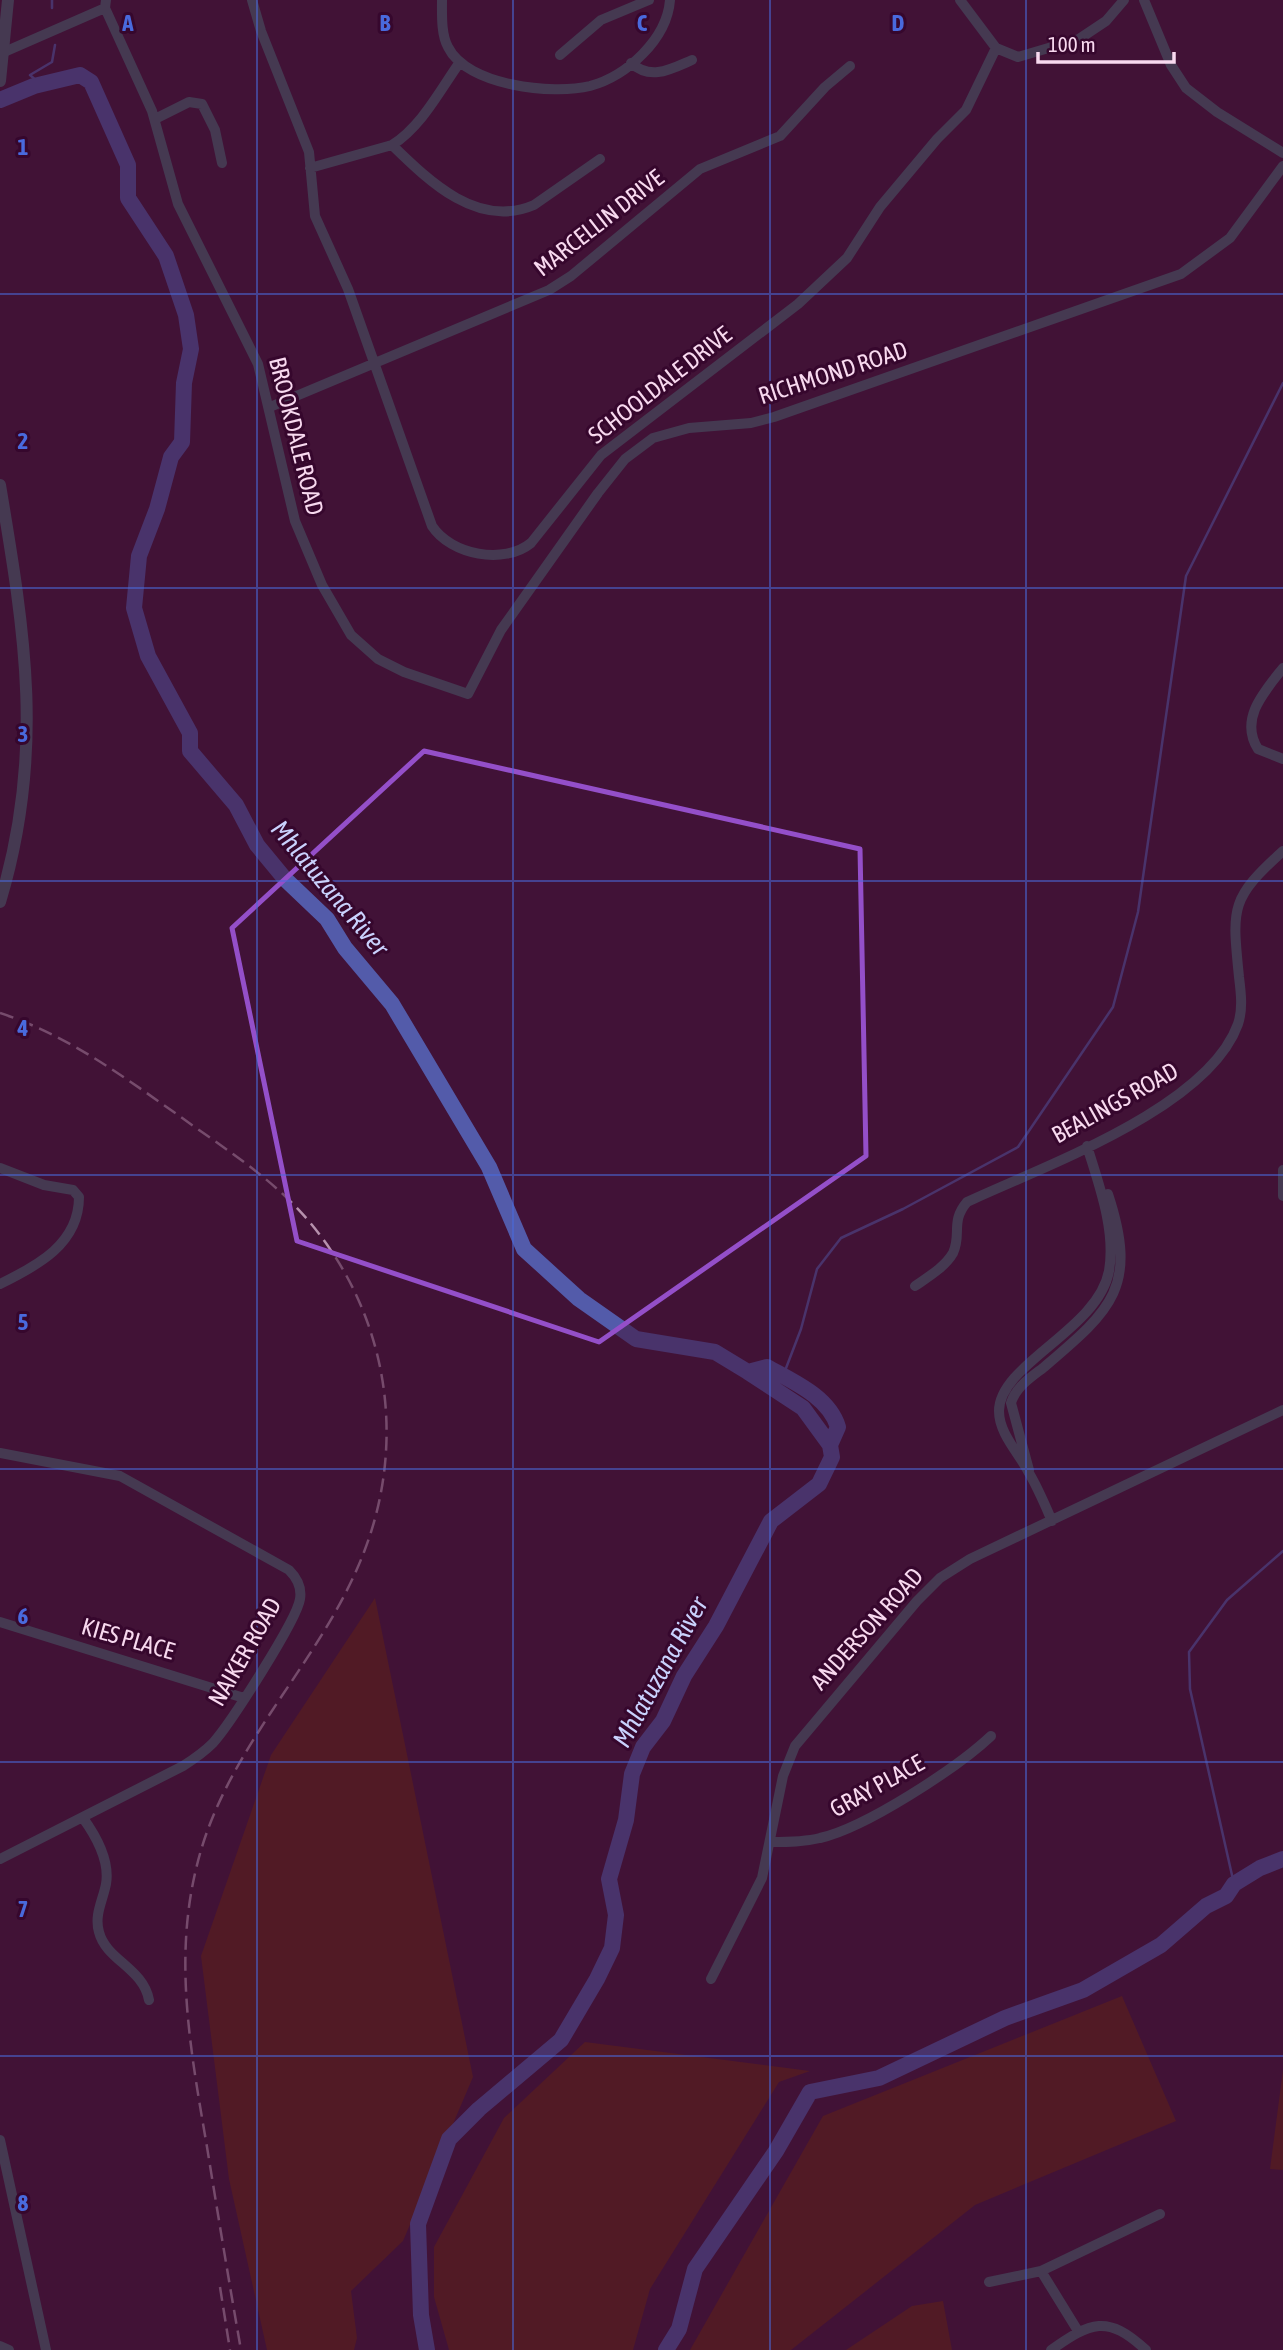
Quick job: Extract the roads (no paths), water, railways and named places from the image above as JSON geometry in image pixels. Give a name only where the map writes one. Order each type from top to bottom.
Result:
[{"type":"street","points":[[0,81],[8,0]]},
{"type":"street","name":"SCHOOLDALE DRIVE","points":[[252,0],[261,31],[307,144],[315,216],[348,289],[437,534],[456,547],[495,555],[507,555],[524,549],[601,455],[798,304],[848,258],[880,207],[930,147],[966,110],[996,48]]},
{"type":"street","points":[[442,0],[445,40],[460,62],[491,80],[508,86],[579,87],[599,82],[641,57],[669,10],[670,0]]},
{"type":"street","points":[[560,55],[601,20],[649,0]]},
{"type":"street","points":[[960,0],[996,48],[1018,57],[1079,39],[1106,21],[1124,0]]},
{"type":"street","points":[[1144,0],[1171,65],[1186,88],[1217,112],[1283,153]]},
{"type":"street","points":[[1,53],[106,4]]},
{"type":"street","name":"BROOKDALE ROAD","points":[[106,4],[155,119],[178,204],[252,348],[270,407],[300,538],[341,621],[361,645],[379,659],[404,672],[468,694]]},
{"type":"street","points":[[631,63],[643,73],[651,73],[667,71],[692,60]]},
{"type":"street","points":[[310,168],[392,145],[417,122],[460,62]]},
{"type":"street","name":"MARCELLIN DRIVE","points":[[270,407],[520,304],[558,285],[700,169],[780,136],[825,87],[850,66]]},
{"type":"street","points":[[155,119],[189,102],[202,104],[215,130],[222,163]]},
{"type":"street","points":[[392,145],[453,196],[479,210],[496,212],[522,210],[534,205],[600,159]]},
{"type":"street","name":"RICHMOND ROAD","points":[[468,694],[492,645],[515,609],[598,493],[639,447],[670,432],[774,418],[1181,274],[1230,238],[1283,166]]},
{"type":"street","points":[[0,485],[20,608],[29,719],[20,827],[0,902]]},
{"type":"street","points":[[1283,668],[1254,709],[1251,732],[1258,749],[1283,759]]},
{"type":"street","name":"BEALINGS ROAD","points":[[915,1286],[939,1268],[954,1251],[957,1214],[967,1202],[1089,1145],[1182,1094],[1217,1060],[1237,1025],[1241,1010],[1235,929],[1238,900],[1253,878],[1283,851]]},
{"type":"street","points":[[1052,1521],[1029,1472],[1024,1447],[1012,1417],[1013,1398],[1023,1384],[1103,1314],[1116,1291],[1121,1271],[1118,1235],[1089,1145]]},
{"type":"street","points":[[0,1168],[44,1185],[73,1190],[79,1197],[74,1224],[62,1244],[33,1268],[0,1284]]},
{"type":"street","points":[[1283,1170],[1283,1196]]},
{"type":"street","name":"ANDERSON ROAD","points":[[711,1979],[762,1878],[783,1776],[795,1746],[917,1601],[954,1568],[1283,1410]]},
{"type":"street","name":"NAIKER ROAD","points":[[0,1453],[120,1476],[289,1570],[299,1585],[299,1602],[244,1698],[212,1743],[193,1759],[0,1860]]},
{"type":"street","name":"KIES PLACE","points":[[0,1622],[211,1685],[244,1698]]},
{"type":"street","name":"GRAY PLACE","points":[[771,1842],[801,1842],[834,1834],[960,1763],[991,1736]]},
{"type":"street","points":[[83,1818],[99,1847],[106,1875],[98,1915],[100,1935],[139,1977],[149,2000]]},
{"type":"street","points":[[0,2140],[46,2350]]},
{"type":"street","points":[[989,2282],[1041,2271],[1160,2214]]},
{"type":"street","points":[[1041,2271],[1079,2331]]},
{"type":"street","points":[[1051,2350],[1079,2331],[1106,2324],[1146,2350]]},
{"type":"street","points":[[0,2346],[9,2350]]},
{"type":"waterway","points":[[52,0],[52,8]]},
{"type":"waterway","points":[[40,84],[30,75],[52,62],[55,45]]},
{"type":"waterway","name":"Mhlatuzana River","points":[[0,100],[34,86],[80,75],[91,82],[128,165],[128,198],[166,256],[186,315],[191,349],[184,383],[182,442],[171,457],[157,509],[139,556],[134,608],[148,656],[190,733],[190,751],[236,805],[257,845],[285,879],[327,919],[345,948],[392,1004],[489,1167],[524,1249],[579,1299],[636,1339],[715,1352],[748,1372],[767,1367],[819,1399],[827,1407],[838,1427],[830,1445],[832,1457],[819,1484],[771,1521],[716,1626],[684,1676],[663,1721],[643,1747],[632,1774],[626,1820],[609,1879],[616,1915],[612,1948],[597,1979],[561,2040],[479,2109],[449,2139],[418,2224],[421,2315],[427,2350]]},
{"type":"waterway","points":[[783,1376],[801,1329],[817,1269],[841,1238],[903,1209],[1018,1147],[1113,1007],[1138,912],[1186,576],[1283,383]]},
{"type":"waterway","name":"Mhlatuzana River","points":[[748,1372],[803,1408],[830,1445]]},
{"type":"waterway","points":[[1234,1884],[1190,1689],[1189,1652],[1227,1600],[1283,1551]]},
{"type":"waterway","name":"Mhlatuzana River","points":[[666,2350],[679,2329],[695,2269],[776,2151],[810,2092],[879,2078],[1005,2018],[1083,1990],[1161,1945],[1206,1906],[1226,1896],[1234,1884],[1260,1868],[1283,1859]]},
{"type":"railway","points":[[0,1013],[71,1044],[114,1071],[246,1163],[293,1204],[334,1255],[356,1294],[372,1335],[382,1378],[386,1421],[385,1465],[377,1509],[364,1552],[346,1593],[324,1631],[251,1743],[229,1782],[211,1822],[197,1865],[190,1901],[185,1971],[190,2042],[241,2350]]},
{"type":"railway","points":[[220,2287],[230,2350]]}]
